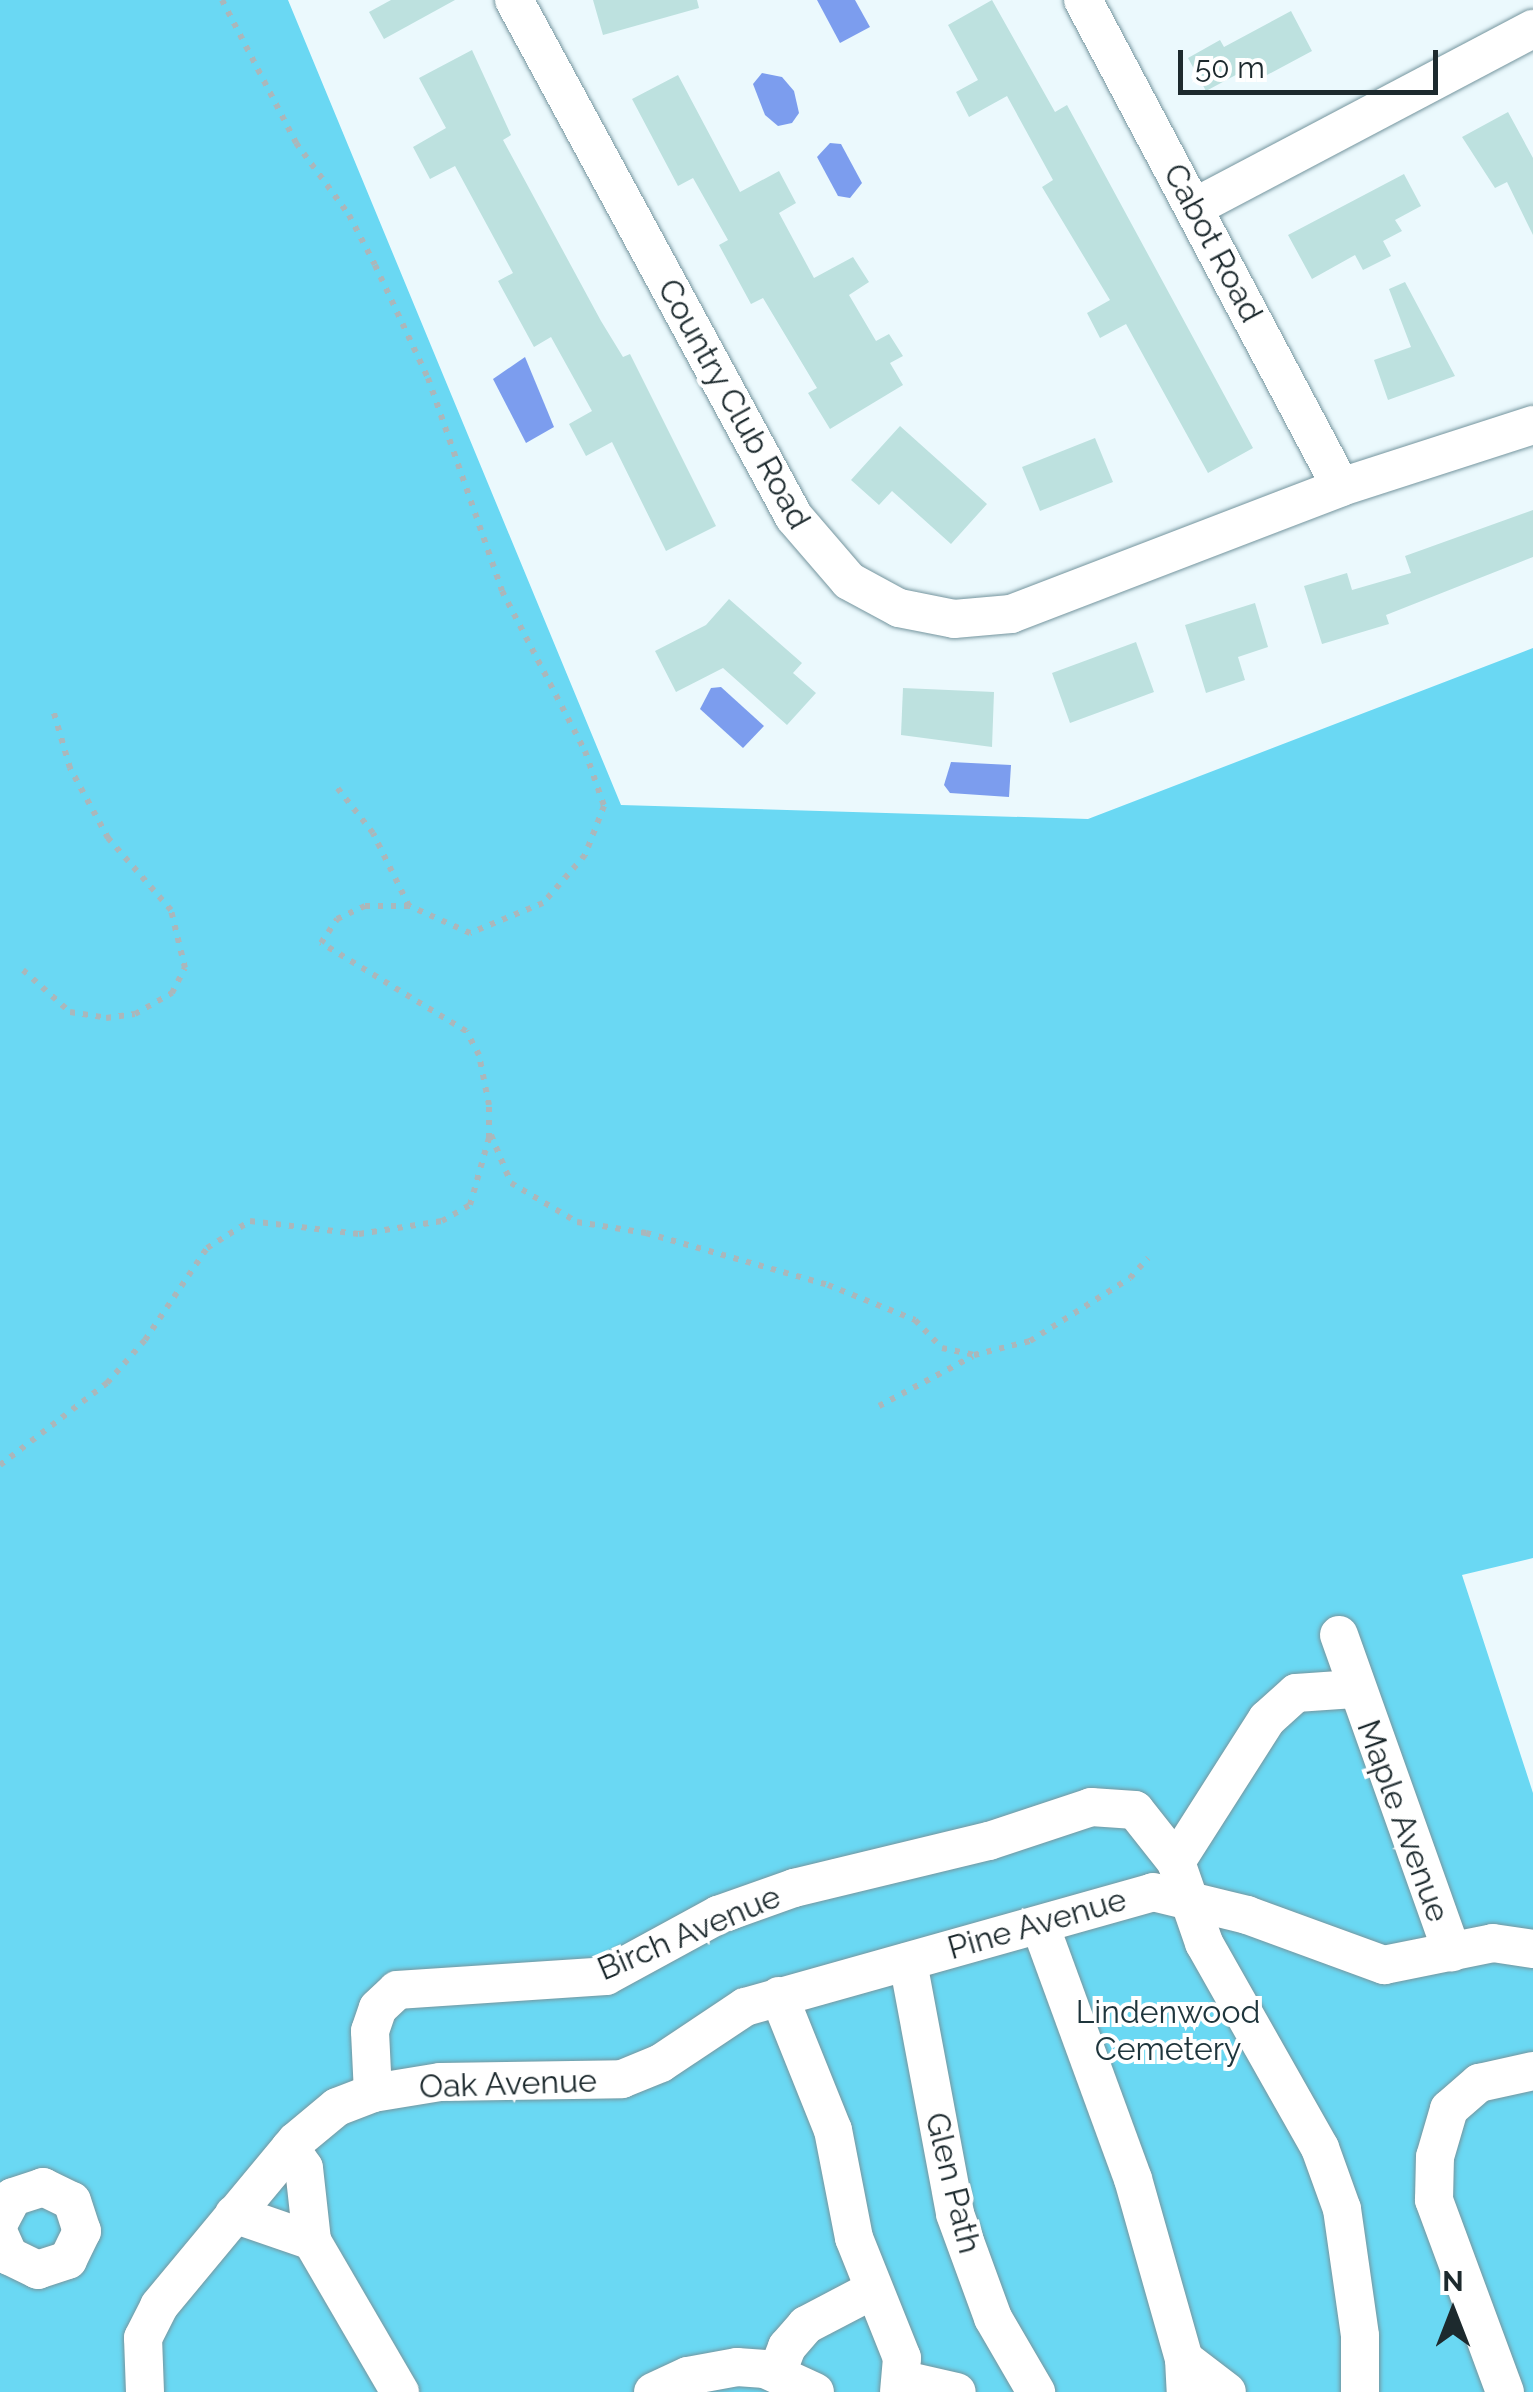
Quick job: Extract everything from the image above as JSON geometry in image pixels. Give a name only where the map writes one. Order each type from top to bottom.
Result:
[{"type":"street","name":"Country Club Road","points":[[514,0],[794,517],[828,562],[873,596],[926,616],[1011,614],[1341,487],[1533,426]]},
{"type":"street","name":"Cabot Road","points":[[1082,0],[1341,487]]},
{"type":"street","points":[[1195,207],[1533,29]]},
{"type":"street","name":"Maple Avenue","points":[[1340,1635],[1354,1689],[1452,1952]]},
{"type":"street","name":"Maple Avenue","points":[[1179,1878],[1267,1719],[1296,1693],[1354,1689]]},
{"type":"street","name":"Birch Avenue","points":[[374,2092],[370,2031],[378,2008],[397,1990],[606,1976],[718,1915],[1090,1807],[1135,1810],[1179,1878]]},
{"type":"street","points":[[1179,1878],[1384,1965],[1493,1943],[1533,1949]]},
{"type":"street","points":[[1179,1878],[1320,2148],[1353,2267],[1360,2392]]},
{"type":"street","name":"Pine Avenue","points":[[779,1996],[1040,1925],[1179,1878]]},
{"type":"street","points":[[1040,1925],[1134,2179],[1185,2375],[1226,2392]]},
{"type":"street","name":"Glen Path","points":[[908,1962],[955,2214],[993,2318],[1036,2392]]},
{"type":"street","points":[[779,1996],[833,2130],[871,2291],[898,2348],[901,2386],[957,2392]]},
{"type":"street","name":"Oak Avenue","points":[[145,2392],[143,2338],[159,2306],[290,2148],[337,2107],[374,2092],[440,2082],[622,2079],[660,2063],[745,2007],[779,1996]]},
{"type":"street","points":[[1505,2392],[1434,2200],[1435,2157],[1449,2109],[1479,2083],[1533,2071]]},
{"type":"street","points":[[290,2148],[304,2168],[312,2241],[400,2392]]},
{"type":"street","points":[[0,2221],[13,2197],[43,2187],[72,2201],[82,2231],[78,2247],[54,2268],[22,2266],[0,2240]]},
{"type":"street","points":[[234,2214],[312,2241]]},
{"type":"street","points":[[778,2373],[787,2347],[806,2325],[871,2291]]},
{"type":"street","points":[[653,2392],[688,2376],[737,2367],[778,2373],[815,2392]]},
{"type":"path","points":[[222,0],[296,143],[349,215],[375,265],[428,378],[502,591],[585,751],[604,806],[568,878],[524,915],[470,933],[409,906],[365,906],[337,920],[321,942],[466,1030],[479,1055],[489,1129],[512,1183],[578,1222],[646,1232],[828,1285],[915,1320],[942,1348],[974,1355]]},
{"type":"path","points":[[23,970],[70,1012],[106,1018],[135,1014],[172,994],[186,968],[171,910],[108,838],[70,768],[53,710]]},
{"type":"path","points":[[335,785],[374,833],[409,906]]},
{"type":"path","points":[[0,1465],[106,1383],[145,1340],[207,1248],[250,1221],[359,1234],[442,1221],[470,1205],[489,1129]]},
{"type":"path","points":[[880,1406],[974,1355],[1030,1341],[1130,1278],[1148,1258]]},
{"type":"green space","name":"Lindenwood Cemetery","points":[[0,0],[288,0],[621,805],[1088,819],[1533,648],[1533,1558],[1462,1575],[1533,1793],[1533,2392],[0,2392]]},
{"type":"shaded area","points":[[817,0],[855,0],[870,27],[840,43]]},
{"type":"shaded area","points":[[762,73],[782,77],[794,91],[799,113],[792,123],[778,126],[765,115],[753,84]]},
{"type":"shaded area","points":[[830,143],[841,144],[862,183],[850,198],[838,196],[817,157]]},
{"type":"shaded area","points":[[525,357],[554,427],[526,443],[493,379]]},
{"type":"shaded area","points":[[721,687],[764,726],[743,748],[700,709],[711,688]]},
{"type":"shaded area","points":[[951,762],[1011,765],[1009,797],[950,793],[944,785]]},
{"type":"building","points":[[391,0],[455,0],[384,39],[369,12]]},
{"type":"building","points":[[593,0],[697,0],[699,8],[603,35]]},
{"type":"building","points":[[992,0],[1055,112],[1067,105],[1253,448],[1208,473],[1126,324],[1100,338],[1087,313],[1110,300],[1042,187],[1053,180],[1007,96],[969,117],[956,92],[978,80],[948,25]]},
{"type":"building","points":[[1291,11],[1312,51],[1267,75],[1260,62],[1206,91],[1188,58],[1220,40],[1224,47]]},
{"type":"building","points":[[472,50],[511,135],[503,140],[601,321],[623,357],[630,354],[716,526],[666,551],[612,442],[586,456],[569,424],[592,411],[551,337],[534,347],[498,281],[513,273],[455,166],[430,179],[413,147],[446,128],[419,78]]},
{"type":"building","points":[[678,75],[740,192],[779,171],[796,203],[779,213],[814,278],[853,257],[869,282],[849,295],[876,341],[889,334],[903,356],[890,363],[903,385],[830,429],[808,393],[817,388],[763,298],[751,304],[719,245],[728,240],[693,178],[678,186],[632,99]]},
{"type":"building","points":[[1508,112],[1533,158],[1533,235],[1507,182],[1495,188],[1462,137]]},
{"type":"building","points":[[1404,174],[1421,206],[1395,220],[1402,231],[1383,241],[1391,256],[1363,270],[1355,255],[1312,279],[1288,235]]},
{"type":"building","points":[[1405,282],[1455,376],[1388,400],[1374,360],[1411,347],[1389,289]]},
{"type":"building","points":[[900,426],[987,504],[951,544],[892,491],[879,505],[851,480]]},
{"type":"building","points":[[1095,438],[1113,482],[1040,511],[1022,467]]},
{"type":"building","points":[[1533,510],[1533,557],[1386,615],[1389,624],[1322,644],[1304,586],[1347,573],[1352,590],[1411,573],[1405,556]]},
{"type":"building","points":[[729,599],[802,663],[793,673],[816,693],[787,725],[723,668],[676,692],[655,651],[706,625]]},
{"type":"building","points":[[1255,603],[1268,647],[1238,657],[1245,680],[1206,693],[1185,625]]},
{"type":"building","points":[[1136,642],[1154,692],[1070,723],[1052,673]]},
{"type":"building","points":[[903,688],[994,692],[992,747],[901,735]]}]
